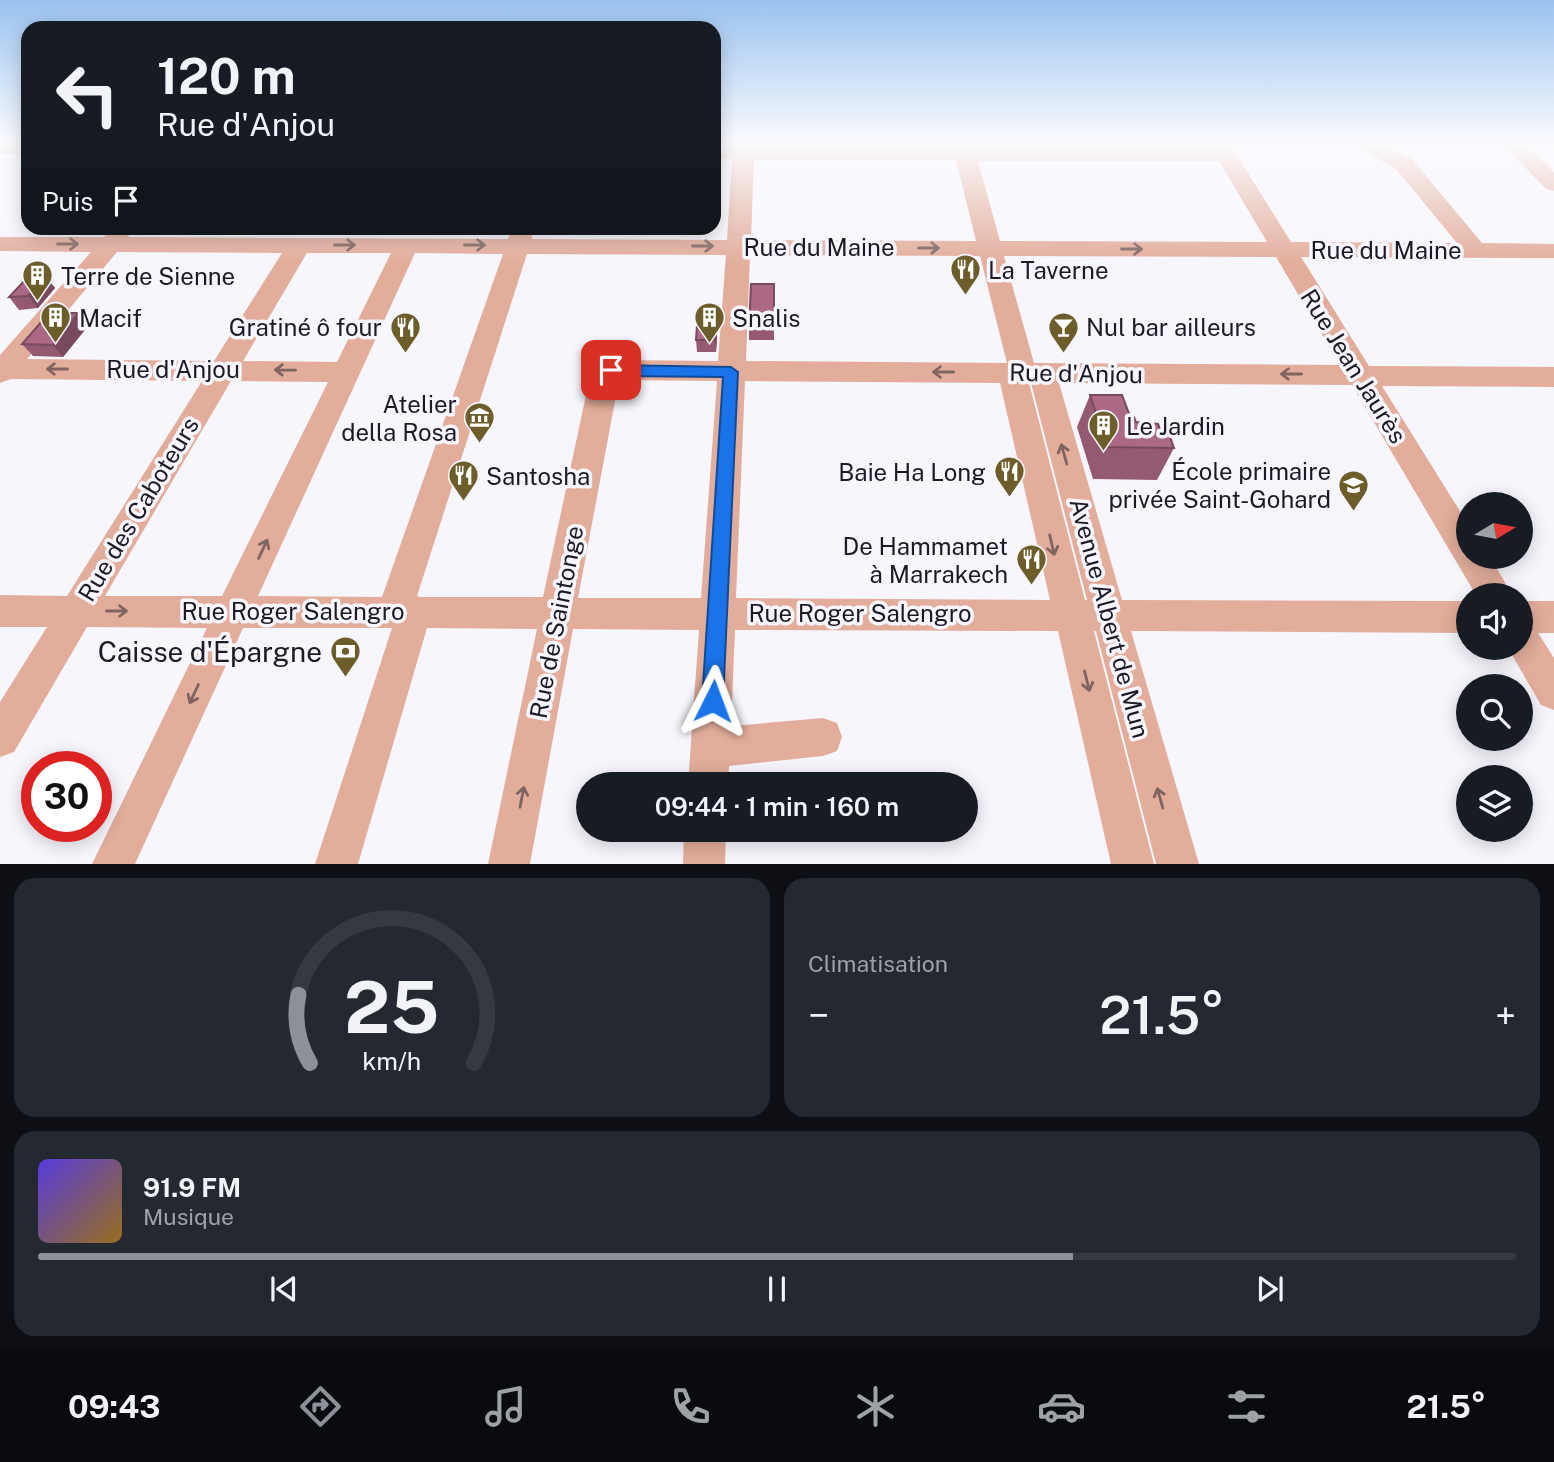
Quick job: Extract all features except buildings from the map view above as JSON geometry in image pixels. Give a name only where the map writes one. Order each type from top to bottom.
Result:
[{"type":"street","points":[[746,184],[738,246],[709,766],[823,737]]},
{"type":"street","name":"Avenue Albert de Mun","points":[[973,184],[1026,373],[1109,615],[1178,863]]},
{"type":"street","name":"Rue Jean Jaurès","points":[[1243,184],[1456,532]]},
{"type":"street","points":[[1421,184],[1476,251]]},
{"type":"street","points":[[1,370],[118,236]]},
{"type":"street","name":"Rue du Maine","points":[[0,244],[118,236],[299,245],[407,245],[521,236],[738,246],[1554,251]]},
{"type":"street","points":[[336,863],[405,611],[521,236]]},
{"type":"street","name":"Rue des Caboteurs","points":[[0,738],[299,245]]},
{"type":"street","points":[[113,863],[407,245]]},
{"type":"street","name":"Rue d'Anjou","points":[[1,370],[220,374],[340,372],[345,375]]},
{"type":"street","name":"Rue d'Anjou","points":[[603,381],[611,370],[731,377],[1026,373],[1554,377]]},
{"type":"street","name":"Avenue Albert de Mun","points":[[1026,373],[1070,614],[1133,863]]},
{"type":"street","name":"Rue de Saintonge","points":[[509,863],[603,381]]},
{"type":"street","name":"Rue Roger Salengro","points":[[0,611],[1456,617]]},
{"type":"street","points":[[1533,617],[1554,618]]},
{"type":"street","points":[[1533,658],[1554,692]]},
{"type":"street","points":[[704,863],[705,842]]},
{"type":"place","name":"La Taverne","points":[[965,297]]},
{"type":"place","name":"Terre de Sienne","points":[[38,303]]},
{"type":"place","name":"Macif","points":[[56,345]]},
{"type":"place","name":"Snalis","points":[[709,345]]},
{"type":"place","name":"Gratiné ô four","points":[[405,354]]},
{"type":"place","name":"Nul bar ailleurs","points":[[1063,354]]},
{"type":"place","name":"Atelier della Rosa","points":[[480,445]]},
{"type":"place","name":"Le Jardin","points":[[1103,453]]},
{"type":"place","name":"Baie Ha Long","points":[[1009,499]]},
{"type":"place","name":"Santosha","points":[[463,503]]},
{"type":"place","name":"École primaire privée Saint-Gohard","points":[[1354,512]]},
{"type":"place","name":"De Hammamet à Marrakech","points":[[1031,587]]},
{"type":"place","name":"Caisse d'Épargne","points":[[345,678]]},
{"type":"route","points":[[611,370],[731,372],[713,701]]}]
